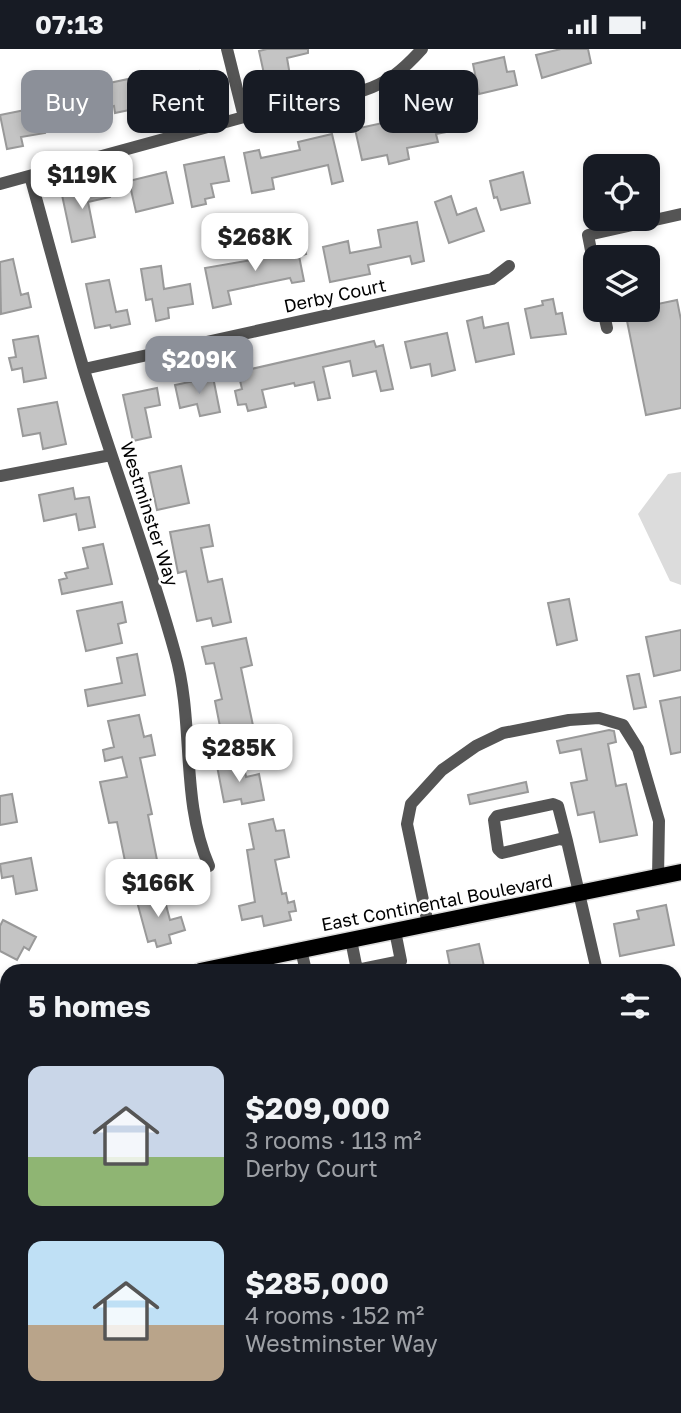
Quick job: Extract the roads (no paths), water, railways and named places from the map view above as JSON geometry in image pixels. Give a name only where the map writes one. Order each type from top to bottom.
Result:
[{"type":"main road","name":"East Continental Boulevard","points":[[234,964],[681,872]]},
{"type":"street","points":[[227,49],[243,113]]},
{"type":"street","points":[[365,91],[399,74],[422,49]]},
{"type":"street","points":[[0,184],[243,117]]},
{"type":"street","name":"Westminster Way","points":[[30,176],[84,369],[175,653],[186,713],[195,823],[209,866]]},
{"type":"street","points":[[590,245],[588,235],[680,218]]},
{"type":"street","name":"Derby Court","points":[[84,369],[492,279],[509,266]]},
{"type":"street","points":[[606,322],[607,328]]},
{"type":"street","points":[[0,476],[111,455]]},
{"type":"street","points":[[428,924],[407,824],[411,804],[442,770],[476,746],[503,733],[599,718],[623,725],[638,749],[659,821],[658,877]]},
{"type":"street","points":[[567,841],[560,839],[502,853],[498,849],[494,820],[497,815],[553,804],[558,806],[581,894],[596,964]]},
{"type":"street","points":[[388,964],[401,961],[395,931]]},
{"type":"street","points":[[351,940],[356,964]]},
{"type":"street","points":[[301,950],[304,964]]}]
